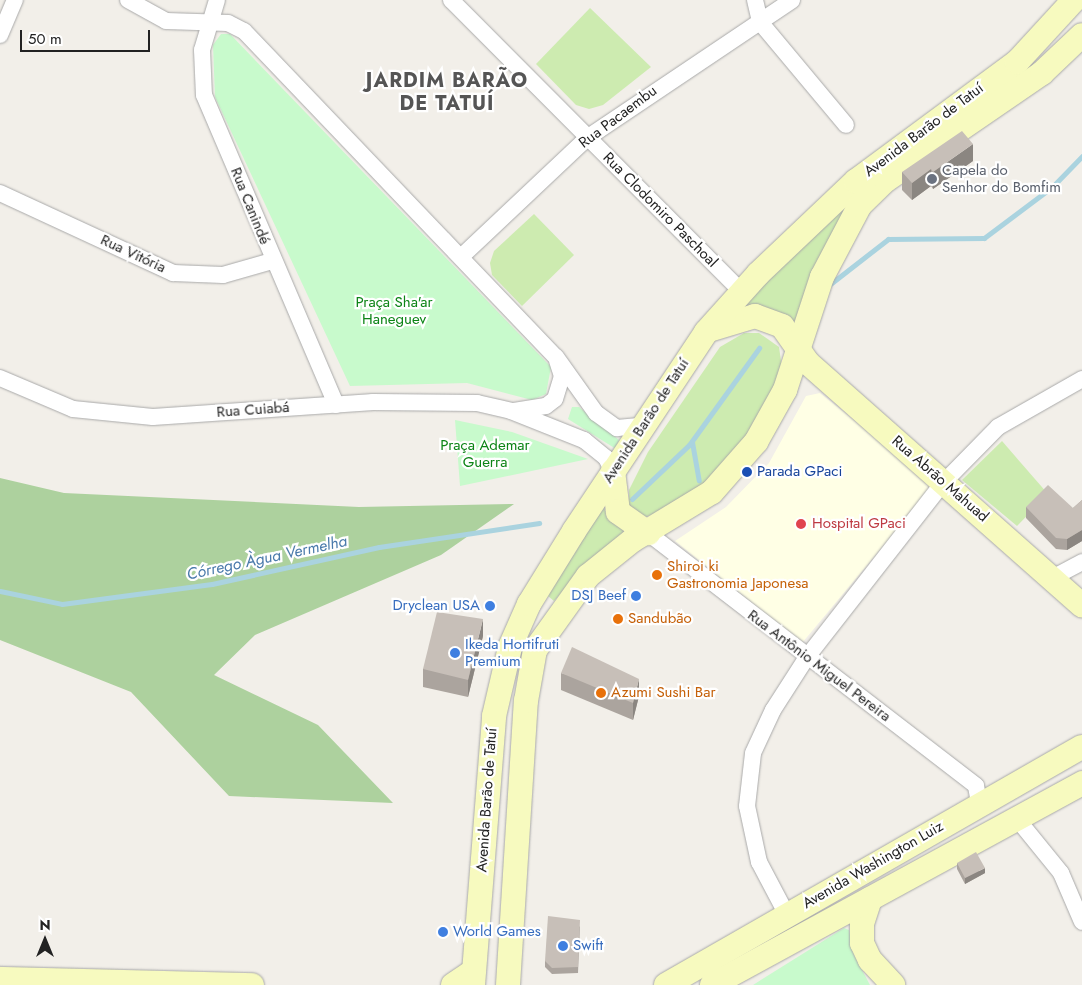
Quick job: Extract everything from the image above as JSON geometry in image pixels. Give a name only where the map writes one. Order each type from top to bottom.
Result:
[{"type":"main road","name":"Avenida Barão de Tatuí","points":[[474,978],[494,716],[510,647],[529,604],[613,471],[639,426],[706,332],[742,292],[856,181],[1017,62],[1074,0]]},
{"type":"main road","name":"Avenida Barão de Tatuí","points":[[508,985],[526,701],[535,650],[588,576],[648,532],[712,492],[756,442],[785,390],[822,277],[860,205],[886,180],[1042,73],[1082,35]]},
{"type":"main road","name":"Rua Abrão Mahuad","points":[[706,332],[736,319],[769,318],[787,331],[799,351],[943,483],[1054,577],[1082,605]]},
{"type":"main road","points":[[613,471],[618,512],[648,532]]},
{"type":"main road","name":"Avenida Washington Luiz","points":[[666,985],[980,803],[1082,747]]},
{"type":"main road","name":"Avenida Washington Luiz","points":[[712,985],[1018,820],[1082,783]]},
{"type":"main road","points":[[870,899],[862,924],[862,943],[870,960],[893,985]]},
{"type":"main road","points":[[453,985],[474,978]]},
{"type":"main road","points":[[0,980],[252,985]]},
{"type":"street","points":[[0,35],[15,0]]},
{"type":"street","points":[[128,0],[166,21],[208,24],[228,23],[244,31],[462,256],[556,357],[607,423],[628,430],[639,426]]},
{"type":"street","name":"Rua Canindé","points":[[217,0],[208,24],[202,50],[204,95],[272,261],[336,405]]},
{"type":"street","name":"Rua Clodomiro Paschoal","points":[[451,0],[742,292]]},
{"type":"street","points":[[755,0],[760,22],[846,125]]},
{"type":"street","name":"Rua Pacaembu","points":[[462,256],[587,138],[792,0]]},
{"type":"street","name":"Rua Vitória","points":[[0,193],[174,273],[223,275],[272,261]]},
{"type":"street","name":"Rua Cuiabá","points":[[0,378],[73,409],[153,417],[336,405],[450,401],[511,411],[532,410],[555,399],[562,376],[556,357]]},
{"type":"street","points":[[787,915],[759,862],[747,806],[753,753],[807,657],[943,483],[998,427],[1082,379]]},
{"type":"street","name":"Rua Cuiabá","points":[[511,411],[584,440],[606,458],[613,471]]},
{"type":"street","name":"Rua Antônio Miguel Pereira","points":[[648,532],[976,786],[980,803]]},
{"type":"street","points":[[1054,577],[1082,562]]},
{"type":"street","points":[[1018,820],[1061,873],[1082,922]]},
{"type":"shaded area","name":"Hospital GPaci","points":[[820,393],[934,485],[802,643],[675,541],[726,507],[769,463],[806,396]]},
{"type":"green space","points":[[590,8],[651,67],[603,105],[589,109],[576,105],[536,64]]},
{"type":"green space","name":"Praça Sha'ar Haneguev","points":[[221,34],[230,34],[551,367],[546,394],[532,400],[467,383],[350,386],[215,97],[213,45]]},
{"type":"green space","points":[[869,184],[794,331],[737,311]]},
{"type":"green space","points":[[534,214],[574,255],[522,306],[492,275],[490,263],[494,251]]},
{"type":"green space","points":[[744,333],[759,333],[779,347],[782,368],[762,417],[733,461],[667,510],[645,517],[629,507],[629,490],[648,452],[720,347]]},
{"type":"green space","points":[[572,407],[579,407],[619,440],[616,449],[568,419]]},
{"type":"green space","name":"Praça Ademar Guerra","points":[[455,420],[512,432],[588,459],[460,486]]},
{"type":"green space","points":[[1002,441],[1048,494],[1017,526],[962,480]]},
{"type":"green space","points":[[0,478],[64,493],[359,507],[514,504],[441,555],[255,635],[214,675],[318,725],[393,803],[229,796],[131,692],[0,640]]},
{"type":"green space","points":[[603,507],[610,519],[629,531],[586,565],[554,601],[548,596]]},
{"type":"green space","points":[[844,928],[849,930],[854,955],[870,985],[753,985]]},
{"type":"building","points":[[962,131],[973,144],[933,172],[931,169],[912,183],[902,172]]},
{"type":"building","points":[[1048,485],[1073,508],[1082,500],[1082,530],[1067,539],[1056,538],[1026,507]]},
{"type":"building","name":"Ikeda Hortifruti Premium","points":[[437,612],[483,619],[468,680],[423,669]]},
{"type":"building","points":[[572,647],[639,679],[633,703],[561,673]]},
{"type":"building","points":[[976,852],[985,868],[965,878],[957,863]]},
{"type":"building","name":"Swift","points":[[548,916],[580,920],[578,967],[552,968],[545,961]]},
{"type":"waterway","name":"Córrego Àgua Vermelha","points":[[829,285],[888,239],[984,238],[1052,187],[1082,156]]},
{"type":"waterway","name":"Córrego Àgua Vermelha","points":[[632,499],[689,445],[759,348]]},
{"type":"waterway","points":[[692,442],[699,480]]},
{"type":"waterway","name":"Córrego Àgua Vermelha","points":[[0,591],[62,604],[212,584],[379,547],[539,523]]},
{"type":"place","name":"Capela do Senhor do Bomfim","points":[[932,179]]},
{"type":"place","name":"Parada GPaci","points":[[747,472]]},
{"type":"place","name":"Hospital GPaci","points":[[801,524]]},
{"type":"place","name":"Shiroi ki Gastronomia Japonesa","points":[[657,575]]},
{"type":"place","name":"DSJ Beef","points":[[636,596]]},
{"type":"place","name":"Dryclean USA","points":[[490,606]]},
{"type":"place","name":"Sandubão","points":[[618,619]]},
{"type":"place","name":"Ikeda Hortifruti Premium","points":[[455,653]]},
{"type":"place","name":"Azumi Sushi Bar","points":[[601,693]]},
{"type":"place","name":"World Games","points":[[443,932]]},
{"type":"place","name":"Swift","points":[[563,946]]},
{"type":"district","name":"JARDIM BARÃO DE TATUÍ","points":[[447,92]]}]
